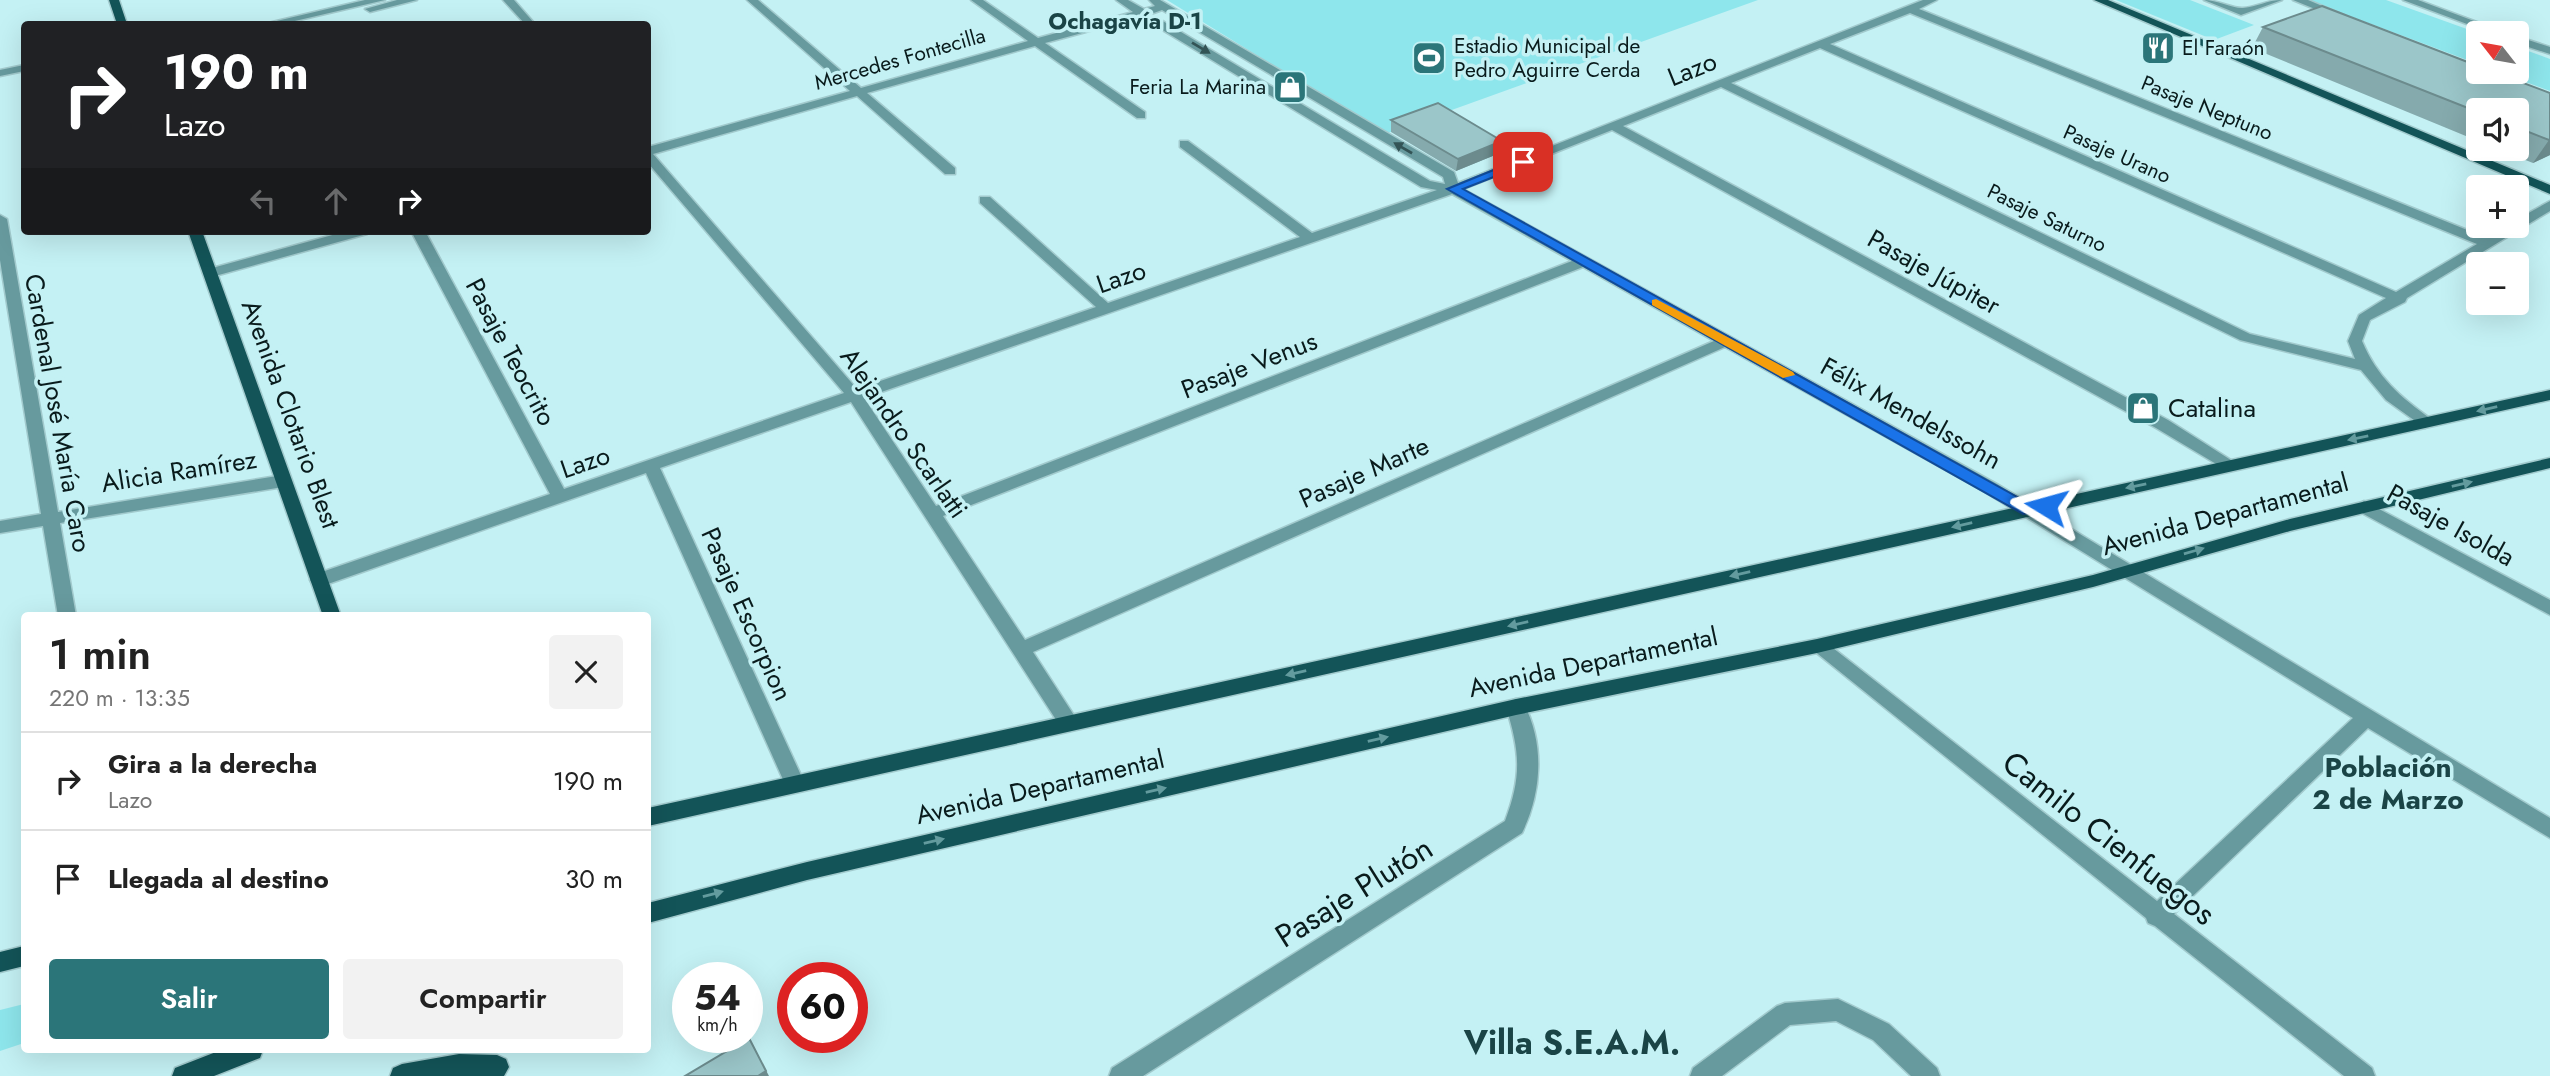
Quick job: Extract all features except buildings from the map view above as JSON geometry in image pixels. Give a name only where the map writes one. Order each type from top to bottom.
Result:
[{"type":"main road","points":[[114,0],[121,21]]},
{"type":"main road","points":[[2099,0],[2550,190]]},
{"type":"main road","name":"Avenida Clotario Blest","points":[[196,235],[331,612]]},
{"type":"main road","name":"Avenida Departamental","points":[[651,816],[2550,395]]},
{"type":"main road","name":"Avenida Departamental","points":[[651,912],[794,874],[1516,707],[1816,646],[2128,570],[2230,540],[2550,463]]},
{"type":"main road","points":[[0,962],[21,957]]},
{"type":"main road","points":[[184,1076],[243,1053]]},
{"type":"main road","points":[[402,1076],[459,1066],[496,1064]]},
{"type":"street","points":[[308,21],[380,0]]},
{"type":"street","points":[[311,21],[412,0]]},
{"type":"street","points":[[508,0],[527,21]]},
{"type":"street","points":[[752,0],[950,172]]},
{"type":"street","points":[[976,0],[1141,115]]},
{"type":"street","name":"Félix Mendelssohn","points":[[1121,0],[1426,184],[1453,189],[2028,510],[2550,829]]},
{"type":"street","name":"Lazo","points":[[319,580],[1453,189],[1931,0]]},
{"type":"street","points":[[2208,0],[2241,12],[2277,0]]},
{"type":"street","points":[[2298,0],[2350,20]]},
{"type":"street","points":[[2408,0],[2467,21]]},
{"type":"street","name":"Mercedes Fontecilla","points":[[651,152],[1142,13],[1157,3]]},
{"type":"street","name":"Félix Mendelssohn","points":[[1157,3],[1449,175],[1453,189]]},
{"type":"street","name":"Pasaje Neptuno","points":[[1910,9],[2490,244]]},
{"type":"street","name":"Pasaje Urano","points":[[1820,44],[2400,299]]},
{"type":"street","points":[[2529,44],[2550,51]]},
{"type":"street","points":[[0,73],[21,69]]},
{"type":"street","name":"Pasaje Saturno","points":[[1721,83],[2245,337],[2363,366]]},
{"type":"street","name":"Pasaje Júpiter","points":[[1613,126],[2162,424],[2228,466]]},
{"type":"street","points":[[1184,144],[1311,239]]},
{"type":"street","name":"Alejandro Scarlatti","points":[[651,157],[855,397],[1069,723]]},
{"type":"street","points":[[985,200],[1105,308]]},
{"type":"street","points":[[2425,423],[2382,390],[2363,366],[2355,341],[2364,318],[2400,299],[2550,205]]},
{"type":"street","name":"Cardenal José María Caro","points":[[0,219],[66,612]]},
{"type":"street","points":[[210,273],[348,235]]},
{"type":"street","name":"Pasaje Teocrito","points":[[420,235],[560,497]]},
{"type":"street","name":"Pasaje Venus","points":[[932,514],[1583,262]]},
{"type":"street","name":"Pasaje Marte","points":[[1022,649],[1726,341]]},
{"type":"street","name":"Pasaje Escorpion","points":[[651,466],[794,784]]},
{"type":"street","name":"Alicia Ramírez","points":[[0,527],[283,481]]},
{"type":"street","name":"Pasaje Isolda","points":[[2364,507],[2550,608]]},
{"type":"street","name":"Camilo Cienfuegos","points":[[1816,646],[2156,916],[2363,1076]]},
{"type":"street","name":"Pasaje Plutón","points":[[1121,1076],[1514,827],[1529,784],[1529,747],[1516,707]]},
{"type":"street","points":[[2156,916],[2366,718]]},
{"type":"street","points":[[1702,1076],[1785,1014],[1838,1010],[1881,1032],[1928,1076]]},
{"type":"shaded area","name":"Estadio Municipal de Pedro Aguirre Cerda","points":[[1167,0],[1758,0],[1385,134]]},
{"type":"shaded area","points":[[2116,0],[2190,0],[2254,25],[2214,40]]},
{"type":"shaded area","points":[[2307,0],[2386,0],[2466,29],[2466,60]]},
{"type":"shaded area","points":[[2529,51],[2550,59],[2550,91],[2529,83]]},
{"type":"shaded area","points":[[21,1005],[21,1044],[0,1051],[0,1010]]},
{"type":"slow traffic","points":[[1656,303],[1788,375]]},
{"type":"place","name":"El Faraón","points":[[2158,48]]},
{"type":"place","name":"Estadio Municipal de Pedro Aguirre Cerda","points":[[1429,58]]},
{"type":"place","name":"Feria La Marina","points":[[1290,87]]},
{"type":"place","name":"Catalina","points":[[2143,408]]},
{"type":"district","name":"Ochagavía D-1","points":[[1125,21]]},
{"type":"district","name":"Población 2 de Marzo","points":[[2388,783]]},
{"type":"district","name":"Villa S.E.A.M.","points":[[1572,1042]]},
{"type":"route","points":[[1523,162],[1453,189],[2028,510],[2046,506]]}]
